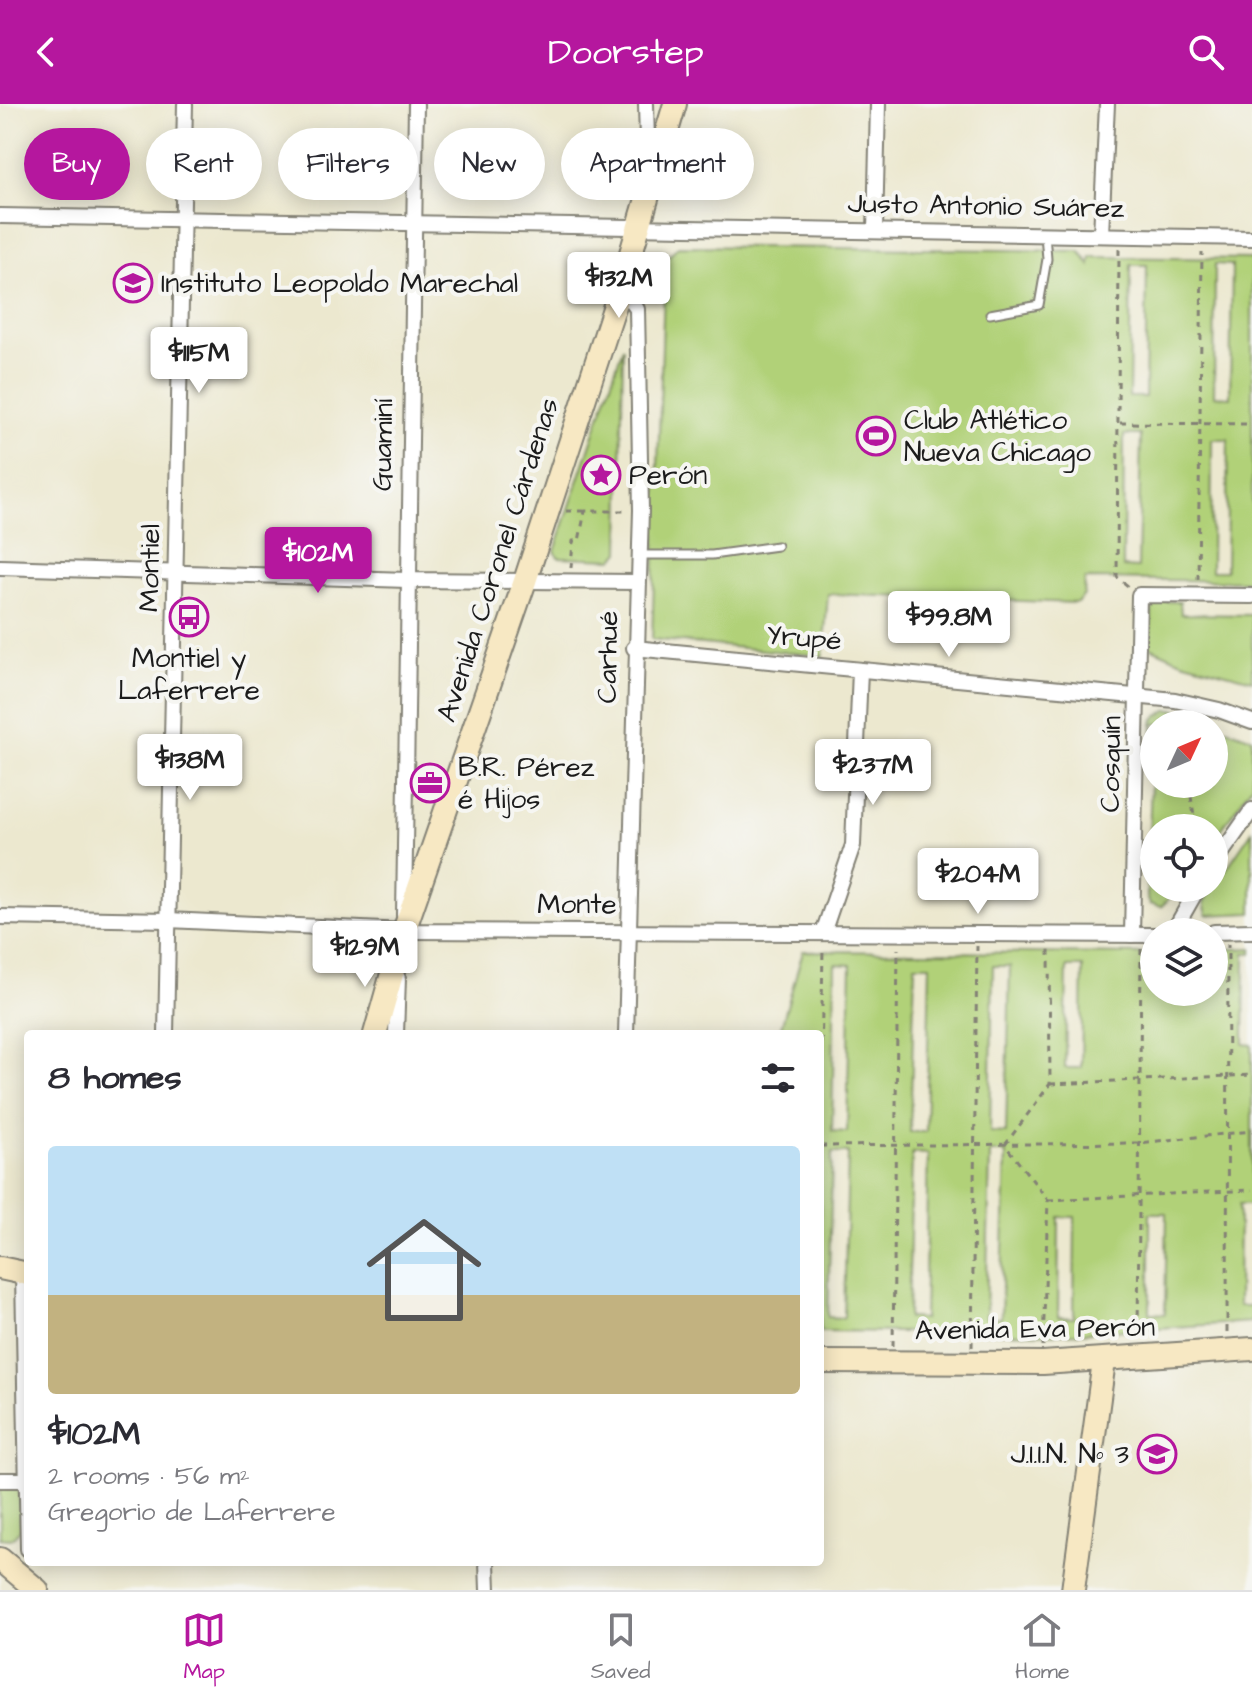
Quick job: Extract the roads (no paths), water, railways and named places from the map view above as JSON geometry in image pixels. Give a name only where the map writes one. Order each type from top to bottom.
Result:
[{"type":"street","name":"Montiel","points":[[166,1030],[185,104]]},
{"type":"street","name":"Guaminí","points":[[404,931],[416,104]]},
{"type":"street","points":[[646,104],[647,128]]},
{"type":"street","name":"Avenida Coronel Cárdenas","points":[[668,128],[675,104]]},
{"type":"street","points":[[875,230],[878,104]]},
{"type":"street","points":[[1101,235],[1107,104]]},
{"type":"street","name":"Avenida Coronel Cárdenas","points":[[376,1030],[399,958],[404,931],[525,581],[647,200]]},
{"type":"street","name":"Justo Antonio Suárez","points":[[0,216],[1252,238]]},
{"type":"street","name":"Carhué","points":[[621,287],[637,309],[641,510],[634,648],[626,1030]]},
{"type":"street","points":[[0,567],[176,570],[407,580],[636,582]]},
{"type":"street","name":"Cosquín","points":[[1143,918],[1139,595],[1252,596]]},
{"type":"street","name":"Yrupé","points":[[634,648],[1138,697],[1196,704],[1252,722]]},
{"type":"street","points":[[823,933],[853,845],[860,670]]},
{"type":"street","points":[[1228,844],[1252,810]]},
{"type":"street","name":"Monte","points":[[0,917],[168,920],[404,931],[628,929],[1140,935]]},
{"type":"street","points":[[1228,932],[1252,931]]},
{"type":"street","points":[[396,1030],[399,958]]},
{"type":"street","points":[[0,1268],[24,1274]]},
{"type":"street","name":"Avenida Eva Perón","points":[[824,1362],[1043,1363],[1252,1349]]},
{"type":"street","points":[[1073,1590],[1104,1361]]},
{"type":"street","points":[[0,1480],[24,1480]]},
{"type":"street","points":[[0,1559],[31,1581]]},
{"type":"street","points":[[487,1566],[488,1590]]},
{"type":"lane","points":[[990,314],[1039,305],[1047,259],[1045,233]]},
{"type":"lane","points":[[638,555],[712,555],[777,546]]},
{"type":"place","name":"Instituto Leopoldo Marechal","points":[[133,283]]},
{"type":"place","name":"Club Atlético Nueva Chicago","points":[[876,436]]},
{"type":"place","name":"Perón","points":[[601,475]]},
{"type":"place","name":"Montiel y Laferrere","points":[[189,617]]},
{"type":"place","name":"B.R. Pérez é Hijos","points":[[430,783]]},
{"type":"place","name":"J.I.I.N. Nº 3","points":[[1157,1454]]}]
